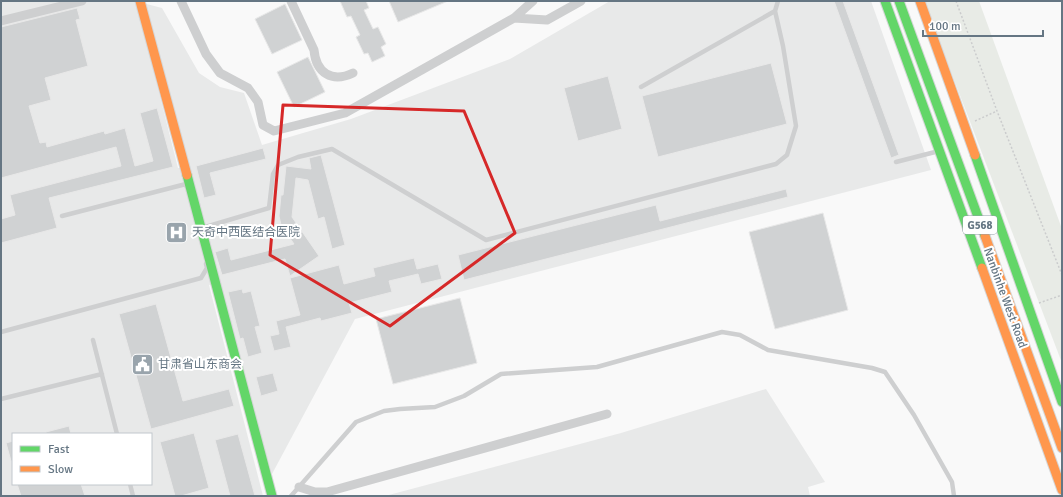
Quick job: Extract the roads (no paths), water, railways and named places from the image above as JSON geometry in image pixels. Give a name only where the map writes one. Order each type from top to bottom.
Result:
[{"type":"main road","points":[[140,1],[272,496]]},
{"type":"main road","name":"Nanbinhe West Road","points":[[885,1],[1062,490]]},
{"type":"main road","name":"Nanbinhe West Road","points":[[898,1],[955,147],[1062,448]]},
{"type":"main road","name":"Nanbinhe West Road","points":[[920,1],[965,126],[968,145],[1062,402]]},
{"type":"street","points":[[1,22],[82,1]]},
{"type":"street","points":[[181,1],[206,54],[220,73],[248,88],[258,102],[263,125],[274,131],[345,113],[514,18],[534,1]]},
{"type":"street","points":[[291,1],[314,50],[318,66],[327,74],[338,78],[346,77],[353,73]]},
{"type":"street","points":[[514,18],[547,20],[581,1]]},
{"type":"street","points":[[299,487],[315,492],[327,492],[607,414]]},
{"type":"lane","points":[[200,229],[269,208],[273,174],[278,165],[298,157],[332,149],[486,240],[776,164],[787,154],[796,126],[783,46],[775,11],[778,1]]},
{"type":"lane","points":[[641,87],[775,11]]},
{"type":"lane","points":[[896,162],[955,147]]},
{"type":"lane","points":[[1,332],[201,278],[207,268],[200,229],[186,184],[62,216]]},
{"type":"lane","points":[[291,496],[356,422],[384,411],[435,407],[464,396],[501,374],[596,367],[722,332],[740,334],[768,350],[872,368],[885,372],[914,415],[952,482],[954,496]]},
{"type":"lane","points":[[93,340],[117,433]]},
{"type":"lane","points":[[1,400],[102,374]]},
{"type":"lane","points":[[130,485],[133,496]]},
{"type":"place","name":"天奇中西医结合医院","points":[[176,232]]},
{"type":"place","name":"甘肃省山东商会","points":[[143,364]]}]
